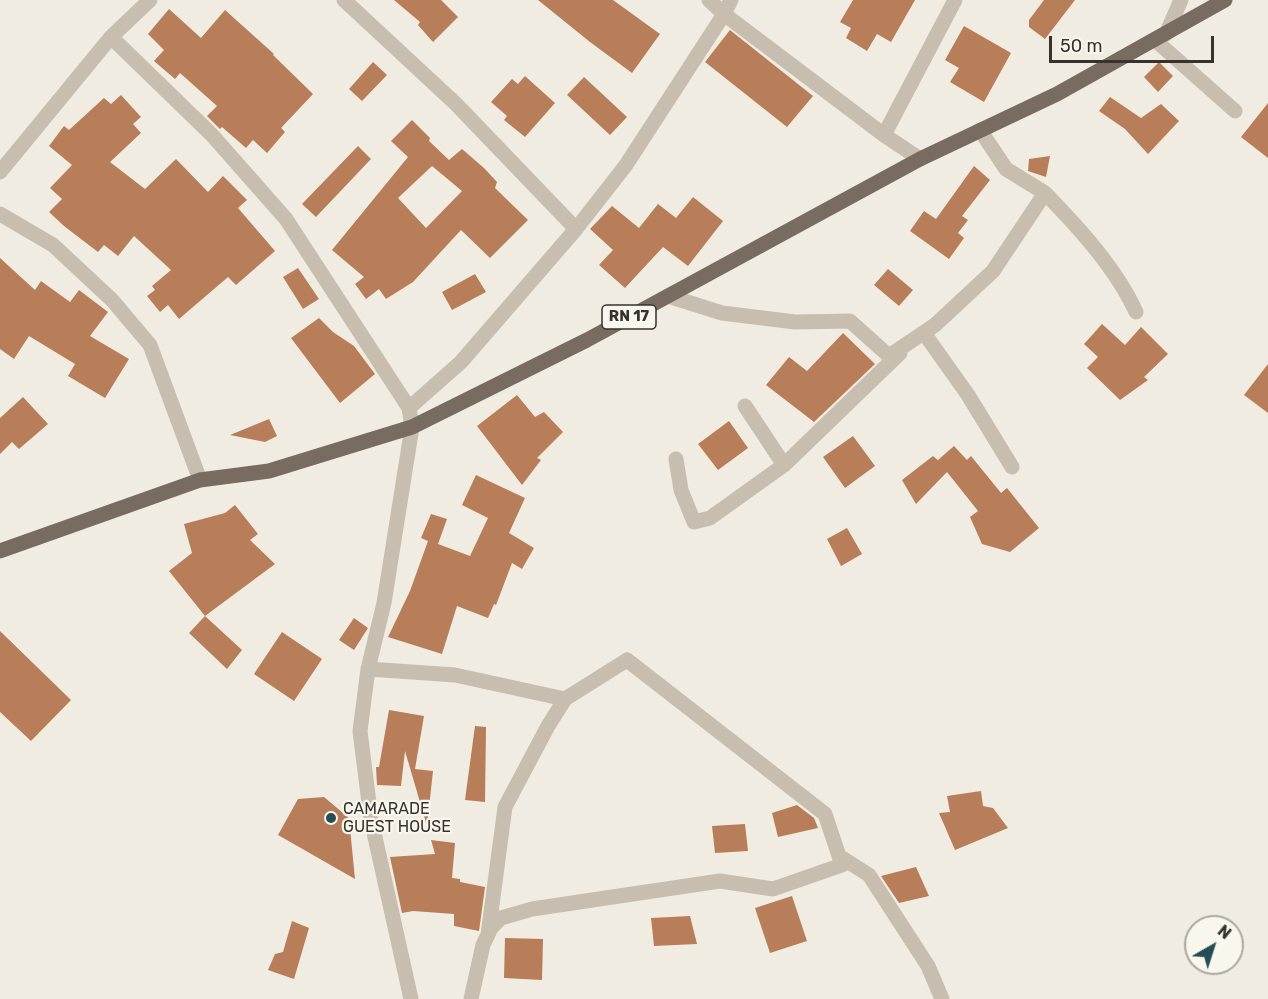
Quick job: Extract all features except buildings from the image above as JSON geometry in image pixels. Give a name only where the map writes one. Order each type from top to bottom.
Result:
[{"type":"main road","name":"RN 17","points":[[0,551],[200,480],[269,471],[412,427],[587,340],[920,159],[1057,94],[1226,0]]},
{"type":"street","points":[[0,172],[111,37],[150,0]]},
{"type":"street","points":[[344,0],[456,104],[576,229]]},
{"type":"street","points":[[709,0],[728,7],[884,135],[920,159]]},
{"type":"street","points":[[884,135],[955,0]]},
{"type":"street","points":[[1181,0],[1161,37],[1235,111]]},
{"type":"street","points":[[408,408],[460,362],[576,229],[626,165],[728,7]]},
{"type":"street","points":[[111,37],[212,135],[286,219],[408,408],[412,427],[384,603],[368,669],[360,730],[371,819],[411,999]]},
{"type":"street","points":[[980,130],[1006,169],[1045,193],[1084,234],[1130,299],[1136,312]]},
{"type":"street","points":[[668,296],[722,313],[795,322],[850,321],[889,356],[935,325],[993,271],[1045,193]]},
{"type":"street","points":[[0,214],[53,244],[105,292],[150,345],[200,480]]},
{"type":"street","points":[[676,459],[681,490],[694,522],[710,518],[784,465],[919,336]]},
{"type":"street","points":[[919,336],[968,395],[1012,467]]},
{"type":"street","points":[[745,406],[784,465]]},
{"type":"street","points":[[471,999],[483,945],[488,935],[491,928],[501,918],[532,909],[720,881],[773,889],[842,865],[825,814],[627,660],[565,699],[505,807],[488,935]]},
{"type":"street","points":[[368,669],[455,675],[565,699]]},
{"type":"street","points":[[839,856],[869,875],[928,966],[942,999]]},
{"type":"place","name":"CAMARADE GUEST HOUSE","points":[[331,818]]}]
